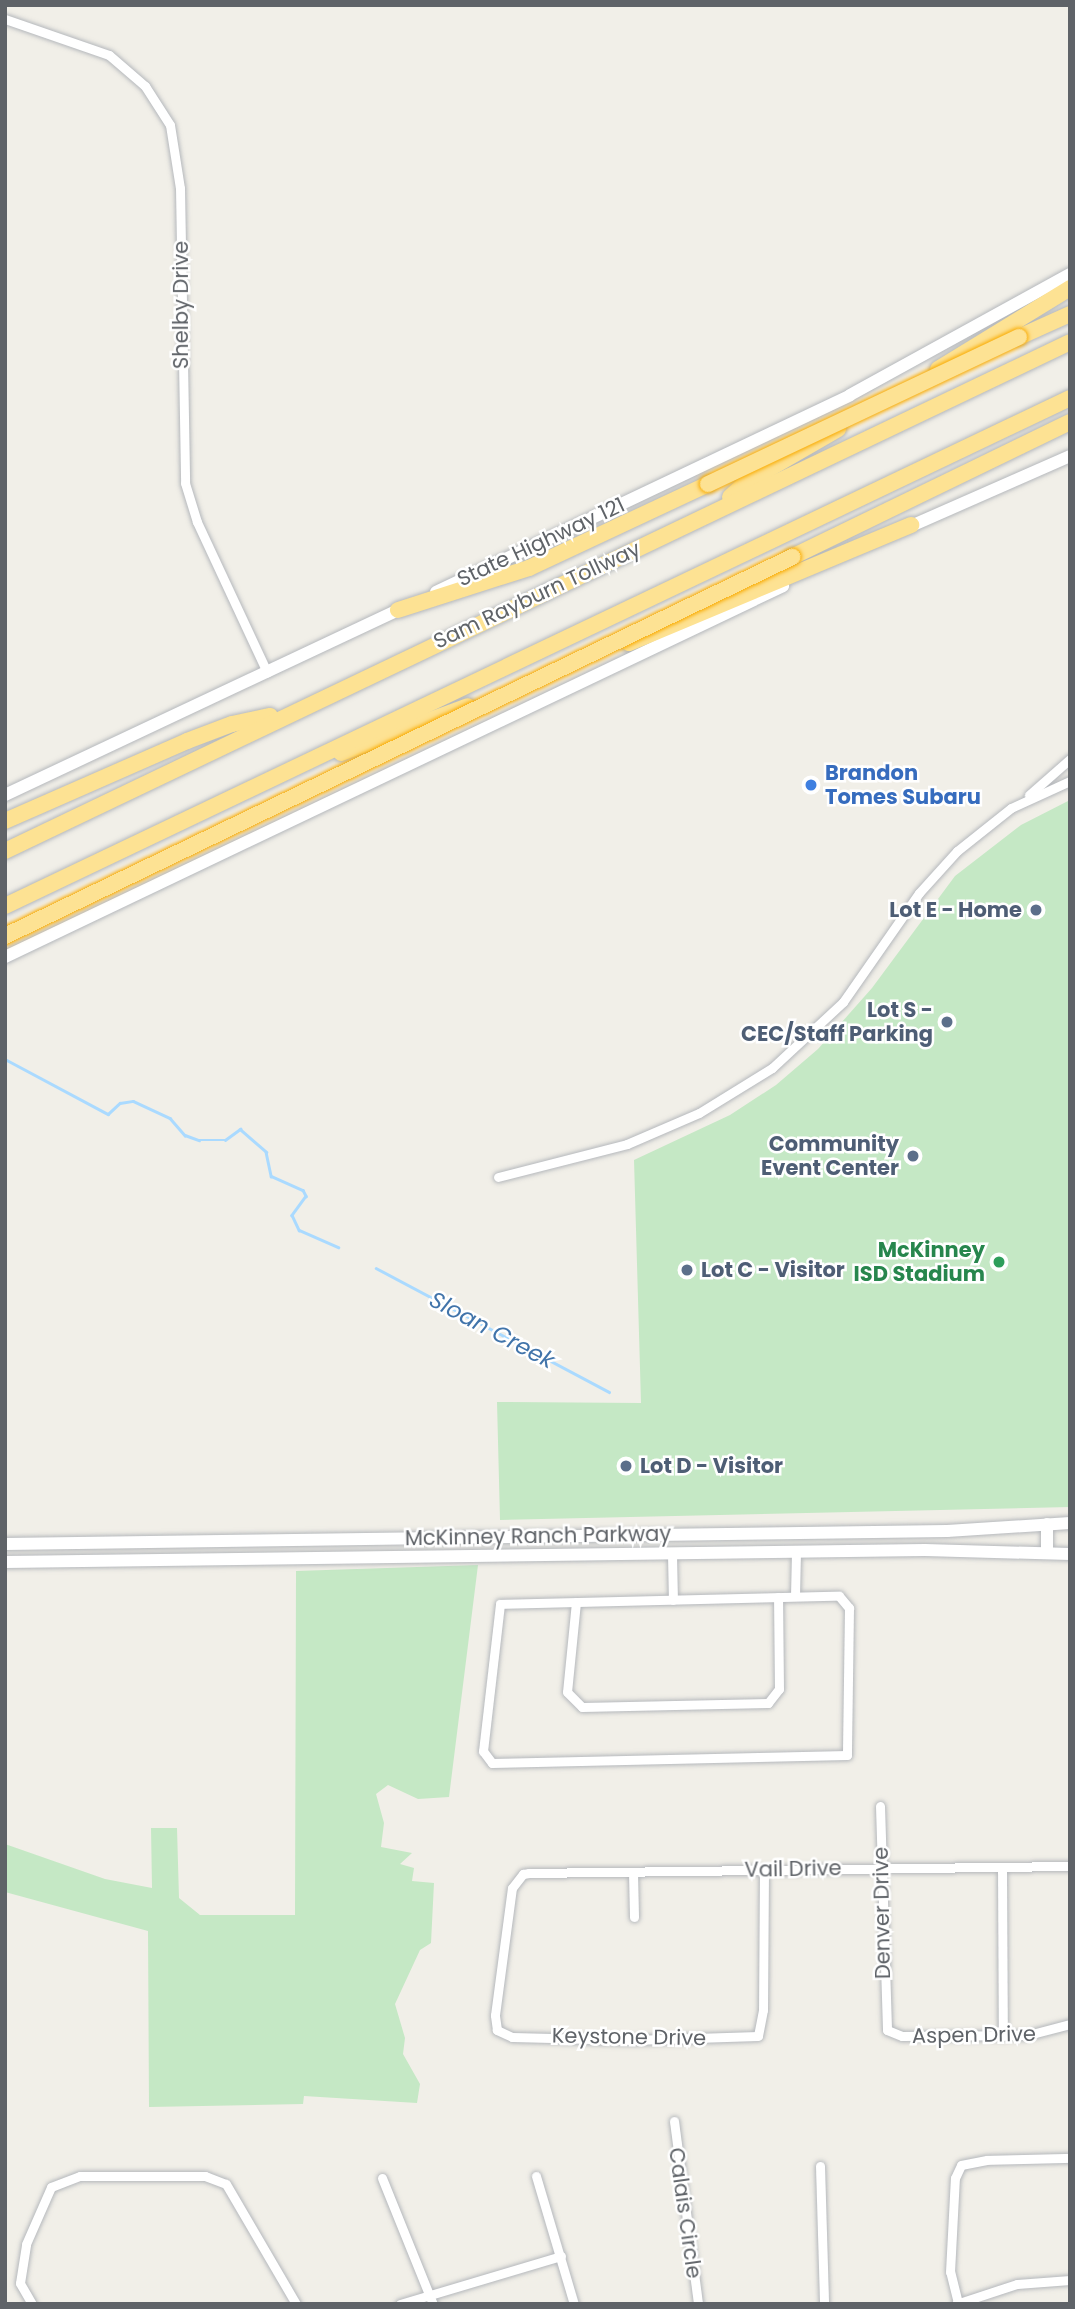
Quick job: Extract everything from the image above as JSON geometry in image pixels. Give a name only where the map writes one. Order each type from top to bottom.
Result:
[{"type":"highway","points":[[712,512],[748,481],[1070,288]]},
{"type":"highway","points":[[398,610],[529,568],[1070,314]]},
{"type":"highway","name":"Sam Rayburn Tollway","points":[[5,851],[1070,342]]},
{"type":"highway","points":[[5,906],[1070,398]]},
{"type":"highway","points":[[5,936],[1070,422]]},
{"type":"highway","points":[[302,763],[363,747],[911,525]]},
{"type":"highway","points":[[5,821],[232,724],[297,710]]},
{"type":"main road","name":"State Highway 121","points":[[5,795],[850,395],[1070,274]]},
{"type":"main road","points":[[5,957],[911,525],[1070,457]]},
{"type":"main road","name":"McKinney Ranch Parkway","points":[[5,1544],[796,1534],[947,1531],[1070,1523]]},
{"type":"main road","points":[[1047,1524],[1047,1553]]},
{"type":"main road","points":[[796,1534],[796,1552]]},
{"type":"main road","name":"McKinney Ranch Parkway","points":[[5,1562],[796,1552],[1070,1554]]},
{"type":"street","name":"Shelby Drive","points":[[5,19],[109,55],[145,86],[170,125],[180,188],[185,483],[197,522],[267,672]]},
{"type":"street","points":[[498,1177],[591,1156],[648,1136],[718,1103],[786,1058],[843,1002],[931,877],[968,841],[1025,799],[1070,759]]},
{"type":"street","points":[[1025,799],[1070,781]]},
{"type":"street","points":[[795,1596],[796,1552]]},
{"type":"street","points":[[672,1554],[673,1600]]},
{"type":"street","points":[[839,1596],[849,1608],[847,1755],[492,1763],[483,1751],[500,1604],[778,1597],[839,1596]]},
{"type":"street","points":[[576,1602],[567,1692],[582,1707],[768,1703],[779,1689],[778,1597]]},
{"type":"street","name":"Denver Drive","points":[[880,1806],[884,2021]]},
{"type":"street","name":"Vail Drive","points":[[500,2033],[495,2015],[517,1878],[529,1873],[1070,1866]]},
{"type":"street","points":[[1002,1867],[1003,2036]]},
{"type":"street","name":"Keystone Drive","points":[[500,2033],[632,2040],[758,2036],[763,2010],[764,1870]]},
{"type":"street","points":[[633,1872],[634,1917]]},
{"type":"street","name":"Aspen Drive","points":[[884,2021],[887,2029],[902,2036],[1045,2034],[1070,2024]]},
{"type":"street","name":"Calais Circle","points":[[674,2121],[698,2304]]},
{"type":"street","points":[[1070,2158],[988,2160],[961,2165],[955,2178],[950,2272],[957,2303],[1017,2284],[1070,2280]]},
{"type":"street","points":[[820,2166],[824,2304]]},
{"type":"street","points":[[32,2304],[23,2293],[19,2272],[39,2211],[51,2187],[80,2176],[219,2180],[239,2199],[296,2304]]},
{"type":"street","points":[[536,2176],[574,2304]]},
{"type":"street","points":[[382,2178],[432,2299]]},
{"type":"street","points":[[400,2304],[432,2299],[561,2256]]},
{"type":"green space","points":[[1070,800],[1070,1507],[500,1520],[497,1402],[641,1403],[634,1160],[730,1115],[776,1085],[818,1049],[872,988],[955,876],[1021,825]]},
{"type":"green space","points":[[478,1565],[449,1797],[418,1799],[388,1785],[376,1794],[384,1823],[381,1847],[412,1853],[400,1864],[414,1868],[412,1881],[434,1883],[431,1943],[420,1950],[395,2004],[405,2038],[403,2054],[420,2084],[417,2103],[304,2096],[303,2104],[149,2107],[148,1931],[5,1892],[5,1844],[105,1879],[152,1888],[151,1828],[177,1828],[179,1898],[200,1915],[295,1915],[296,1571]]},
{"type":"waterway","name":"Sloan Creek","points":[[5,1059],[108,1114],[120,1103],[133,1101],[170,1118],[185,1135],[199,1140],[225,1140],[240,1129],[266,1152],[271,1176],[303,1190],[306,1196],[292,1215],[299,1230],[338,1247]]},
{"type":"waterway","name":"Sloan Creek","points":[[376,1268],[609,1392]]},
{"type":"place","name":"Brandon Tomes Subaru","points":[[811,785]]},
{"type":"place","name":"Lot E - Home","points":[[1036,910]]},
{"type":"place","name":"Lot S - CEC/Staff Parking","points":[[947,1022]]},
{"type":"place","name":"Community Event Center","points":[[913,1156]]},
{"type":"place","name":"McKinney ISD Stadium","points":[[999,1262]]},
{"type":"place","name":"Lot C - Visitor","points":[[687,1270]]},
{"type":"place","name":"Lot D - Visitor","points":[[626,1466]]}]
